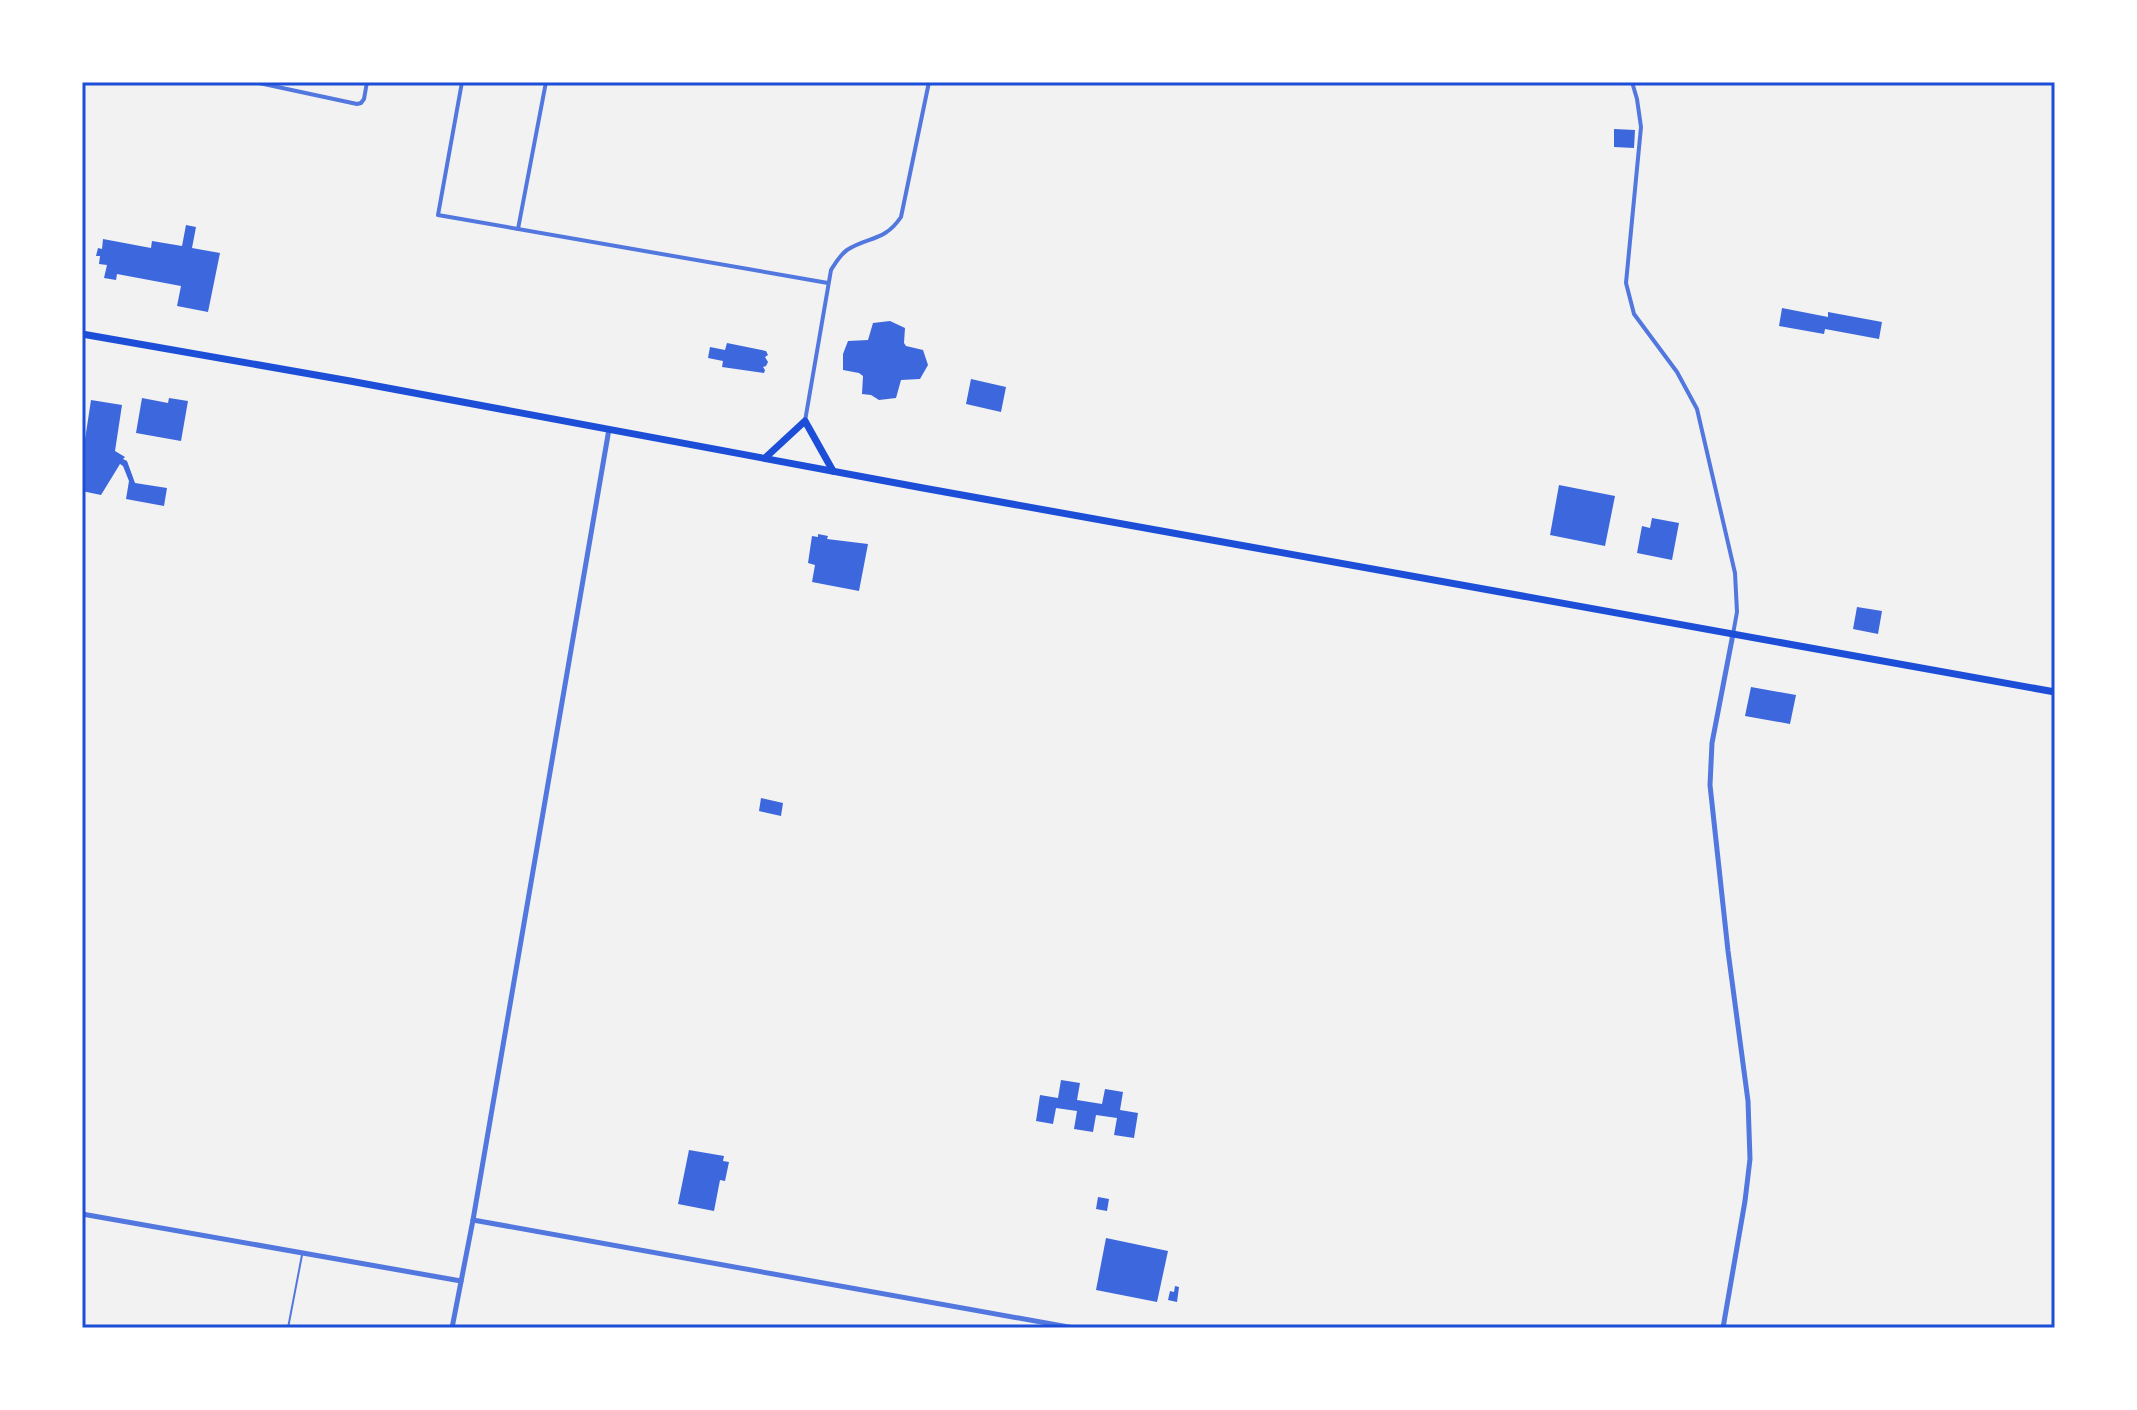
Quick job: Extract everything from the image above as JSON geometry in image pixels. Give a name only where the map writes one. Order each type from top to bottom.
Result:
[{"type":"main road","points":[[82,334],[2055,692]]},
{"type":"main road","points":[[765,458],[805,421],[833,471]]},
{"type":"street","points":[[254,82],[357,104],[364,99],[367,82]]},
{"type":"street","points":[[462,82],[438,215],[828,283]]},
{"type":"street","points":[[518,229],[546,82]]},
{"type":"street","points":[[805,421],[831,270],[847,250],[885,234],[901,217],[929,82]]},
{"type":"street","points":[[1632,82],[1641,127],[1626,283],[1629,299],[1634,314],[1684,382],[1697,409],[1735,573],[1737,612],[1712,743],[1710,785],[1748,1101],[1750,1159],[1723,1328]]},
{"type":"street","points":[[452,1328],[609,429]]},
{"type":"street","points":[[82,1214],[461,1281]]},
{"type":"street","points":[[473,1220],[1074,1328]]},
{"type":"lane","points":[[288,1328],[302,1253]]},
{"type":"building","points":[[1614,129],[1635,130],[1634,148],[1614,147]]},
{"type":"building","points":[[186,225],[196,227],[192,248],[220,253],[208,312],[177,306],[181,286],[117,274],[116,280],[104,278],[107,265],[99,264],[100,256],[96,256],[98,248],[102,249],[103,239],[151,248],[152,241],[182,246]]},
{"type":"building","points":[[1782,308],[1828,317],[1828,312],[1882,322],[1879,339],[1825,329],[1824,334],[1779,326]]},
{"type":"building","points":[[890,321],[905,328],[904,343],[923,350],[928,365],[920,379],[901,380],[896,398],[879,400],[862,394],[863,376],[843,370],[843,354],[848,341],[868,340],[873,323]]},
{"type":"building","points":[[727,343],[766,351],[768,362],[763,367],[764,373],[722,367],[723,361],[708,358],[710,347],[725,350]]},
{"type":"building","points":[[971,379],[1006,387],[1001,412],[966,404]]},
{"type":"building","points":[[142,398],[168,403],[169,398],[188,401],[181,441],[136,433]]},
{"type":"building","points":[[91,400],[122,405],[115,451],[125,457],[123,459],[127,461],[135,483],[167,488],[164,506],[126,499],[129,481],[120,464],[101,495],[82,491],[82,446]]},
{"type":"building","points":[[1559,485],[1615,496],[1605,546],[1550,535]]},
{"type":"building","points":[[1652,518],[1679,523],[1672,560],[1637,553],[1642,526],[1650,528]]},
{"type":"building","points":[[818,534],[828,536],[827,539],[868,544],[859,591],[812,582],[815,565],[808,563],[812,536],[818,537]]},
{"type":"building","points":[[1857,607],[1882,611],[1878,634],[1853,629]]},
{"type":"building","points":[[1751,687],[1796,695],[1790,724],[1745,716]]},
{"type":"building","points":[[761,798],[783,803],[781,816],[759,811]]},
{"type":"building","points":[[1061,1080],[1080,1083],[1077,1100],[1102,1104],[1105,1089],[1123,1092],[1120,1110],[1138,1113],[1134,1138],[1114,1135],[1117,1118],[1096,1115],[1093,1132],[1074,1129],[1077,1111],[1056,1108],[1053,1124],[1036,1121],[1040,1095],[1058,1098]]},
{"type":"building","points":[[689,1150],[724,1156],[723,1161],[729,1162],[725,1181],[720,1180],[714,1211],[678,1204]]},
{"type":"building","points":[[1098,1197],[1109,1199],[1107,1211],[1096,1209]]},
{"type":"building","points":[[1106,1238],[1168,1251],[1157,1302],[1096,1290]]},
{"type":"building","points":[[1175,1286],[1179,1287],[1177,1302],[1168,1300]]}]
